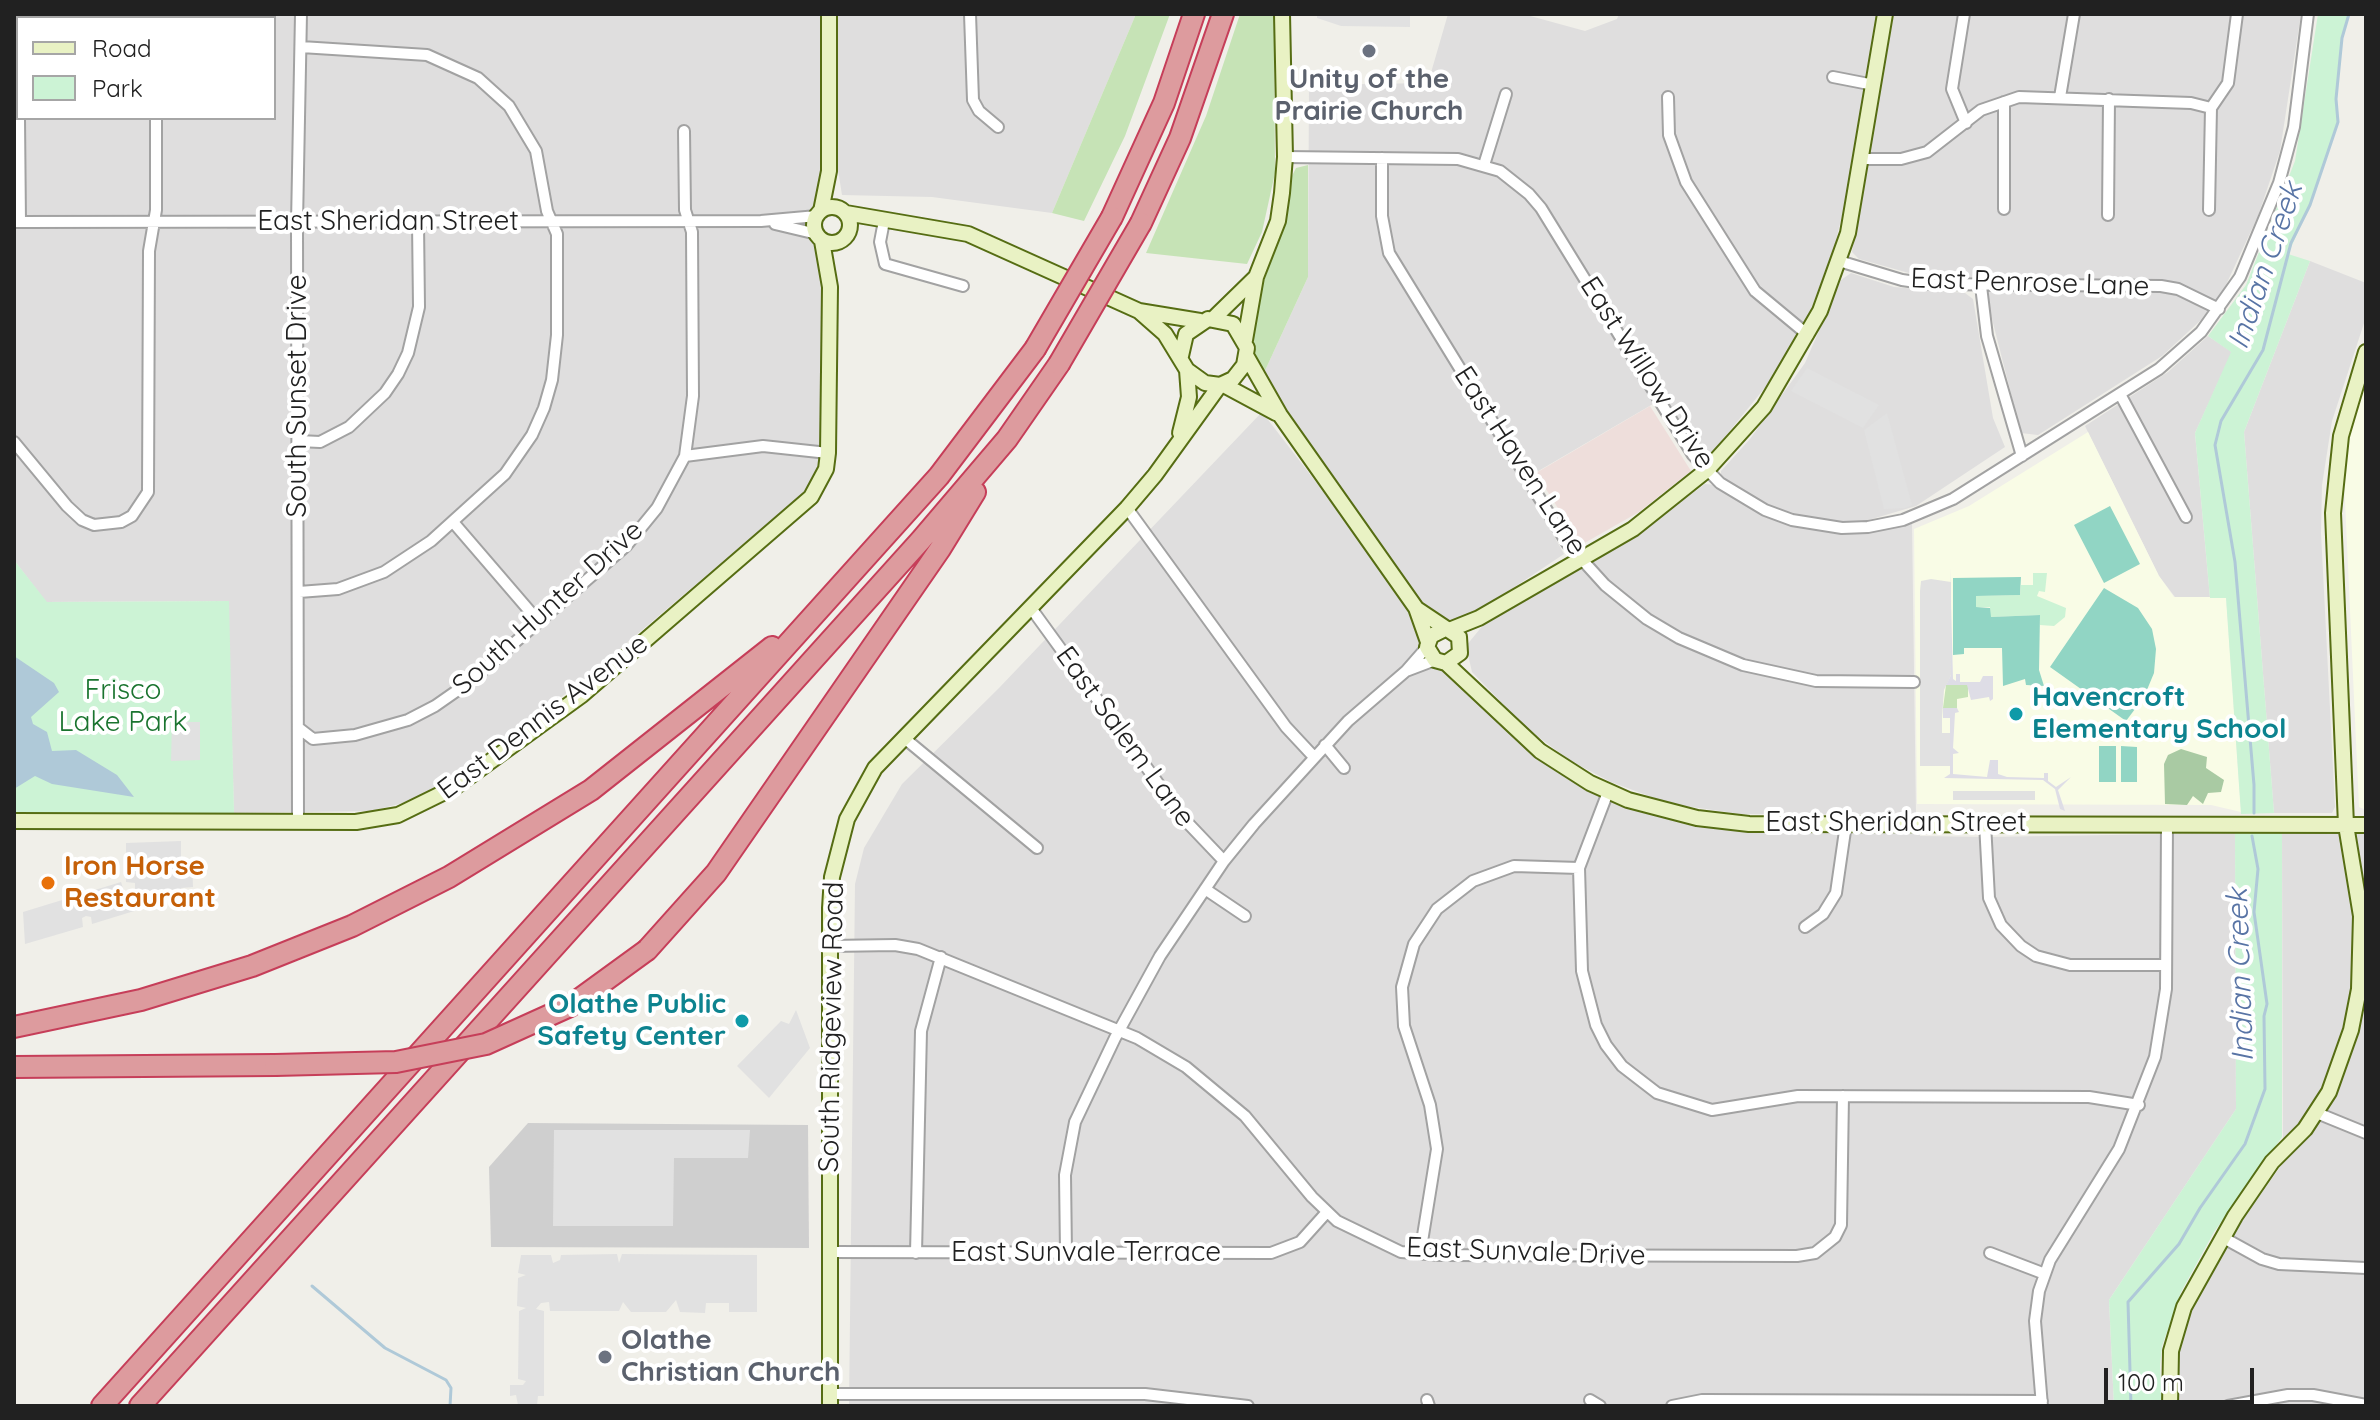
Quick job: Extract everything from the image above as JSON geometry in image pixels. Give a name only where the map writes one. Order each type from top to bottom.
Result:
[{"type":"highway","points":[[102,1406],[939,476],[1035,349],[1112,217],[1158,116],[1194,14]]},
{"type":"highway","points":[[14,1067],[396,1062],[486,1044],[570,1006],[647,950],[716,873],[940,549],[1007,439],[1059,364],[1141,223],[1180,138],[1223,14]]},
{"type":"highway","points":[[140,1406],[911,551],[1007,439]]},
{"type":"highway","points":[[14,1027],[119,1006],[252,966],[352,926],[449,877],[591,790],[822,606]]},
{"type":"street","name":"South Sunset Drive","points":[[298,822],[297,223],[301,14]]},
{"type":"street","points":[[829,14],[829,171],[819,213],[820,238],[833,243],[884,221]]},
{"type":"street","points":[[970,14],[973,100],[979,111],[998,127]]},
{"type":"street","points":[[1282,14],[1285,157],[1278,221],[1256,277],[1245,340],[1247,357],[1280,415],[1416,608],[1434,653]]},
{"type":"street","points":[[1434,653],[1446,630],[1479,618],[1633,529],[1707,470],[1764,407],[1808,335],[1839,261],[1862,159],[1885,14]]},
{"type":"street","points":[[1964,14],[1952,89],[1966,123]]},
{"type":"street","points":[[2060,97],[2074,14]]},
{"type":"street","points":[[2209,210],[2211,108],[2228,83],[2237,14]]},
{"type":"street","name":"East Willow Drive","points":[[1285,157],[1458,159],[1484,165],[1515,181],[1541,208],[1693,455],[1707,470],[1733,493],[1792,520],[1842,528],[1895,522],[1929,511],[2120,394],[2184,348],[2219,309],[2254,247],[2288,156],[2308,14]]},
{"type":"street","points":[[299,592],[338,589],[384,572],[410,557],[505,474],[532,435],[544,408],[557,343],[557,234],[543,172],[525,128],[502,99],[478,78],[439,58],[408,51],[301,47]]},
{"type":"street","points":[[1833,77],[1874,85]]},
{"type":"street","points":[[1484,165],[1506,94]]},
{"type":"street","points":[[1668,97],[1669,135],[1686,182],[1755,291],[1808,335]]},
{"type":"street","points":[[1862,159],[1918,155],[1944,142],[1981,110],[2019,97],[2191,103],[2211,108]]},
{"type":"street","points":[[2108,215],[2109,99]]},
{"type":"street","points":[[2004,102],[2004,209]]},
{"type":"street","points":[[17,222],[19,120]]},
{"type":"street","points":[[14,442],[82,520],[94,525],[121,522],[142,506],[150,477],[149,251],[156,210],[156,120]]},
{"type":"street","name":"South Hunter Drive","points":[[300,729],[313,739],[330,739],[380,729],[408,720],[457,692],[641,530],[685,456],[694,374],[684,131]]},
{"type":"street","name":"East Haven Lane","points":[[1382,158],[1382,216],[1389,253],[1567,543],[1613,592],[1647,619],[1727,660],[1816,681],[1914,682]]},
{"type":"street","points":[[829,171],[843,211],[851,223],[846,237]]},
{"type":"street","points":[[819,213],[830,207],[884,221],[968,234],[1139,311],[1233,324],[1245,340]]},
{"type":"street","name":"East Sheridan Street","points":[[17,222],[689,222],[761,221],[819,213]]},
{"type":"street","name":"East Sheridan Street","points":[[761,221],[820,238]]},
{"type":"street","points":[[884,221],[880,242],[885,264],[963,286]]},
{"type":"street","points":[[299,441],[320,442],[349,427],[376,403],[398,374],[408,353],[419,307],[418,223]]},
{"type":"street","name":"East Dennis Avenue","points":[[830,287],[846,237]]},
{"type":"street","name":"East Dennis Avenue","points":[[14,821],[356,822],[415,809],[455,787],[582,695],[800,509],[819,486],[828,453],[830,287],[820,238]]},
{"type":"street","name":"East Penrose Lane","points":[[1839,261],[1902,280],[1981,286],[2161,286],[2178,289],[2219,309]]},
{"type":"street","points":[[1184,363],[1186,334],[1207,320],[1256,277]]},
{"type":"street","points":[[1981,286],[1987,336],[2022,456]]},
{"type":"street","points":[[1139,311],[1165,334],[1184,363],[1205,383],[1221,384],[1245,393],[1280,415]]},
{"type":"street","points":[[2170,1406],[2169,1366],[2173,1337],[2190,1294],[2222,1237],[2272,1162],[2317,1113],[2334,1080],[2351,1030],[2359,989],[2364,917],[2346,825],[2333,513],[2343,429],[2366,352]]},
{"type":"street","points":[[1221,384],[1240,373],[1247,357]]},
{"type":"street","name":"South Ridgeview Road","points":[[1178,441],[1189,397],[1184,363]]},
{"type":"street","name":"South Ridgeview Road","points":[[830,1400],[832,877],[847,819],[875,768],[1127,508],[1221,384]]},
{"type":"street","points":[[2120,394],[2186,517]]},
{"type":"street","points":[[685,456],[763,446],[828,453]]},
{"type":"street","points":[[1127,508],[1286,727],[1314,757]]},
{"type":"street","points":[[453,522],[539,622]]},
{"type":"street","name":"East Salem Lane","points":[[1031,608],[1184,819],[1224,861]]},
{"type":"street","points":[[1416,608],[1446,630],[1461,648]]},
{"type":"street","points":[[1066,1253],[1065,1175],[1068,1147],[1084,1098],[1160,956],[1224,861],[1325,745],[1406,671],[1434,653],[1461,648],[1479,618]]},
{"type":"street","name":"East Sheridan Street","points":[[1461,648],[1470,683]]},
{"type":"street","name":"East Sheridan Street","points":[[1434,653],[1470,683],[1540,751],[1608,792],[1665,811],[1715,821],[2366,825]]},
{"type":"street","points":[[903,737],[1037,848]]},
{"type":"street","points":[[1325,745],[1344,768]]},
{"type":"street","points":[[1608,792],[1579,868],[1578,942],[1588,1001],[1606,1045],[1638,1081],[1676,1102],[1712,1110],[1798,1096],[2102,1097],[2139,1105]]},
{"type":"street","points":[[1985,823],[1989,898],[2001,925],[2021,946],[2036,956],[2070,965],[2166,965]]},
{"type":"street","points":[[1672,1406],[1702,1400],[2042,1403],[2035,1321],[2045,1274],[2119,1149],[2139,1105],[2162,1024],[2166,965],[2167,823]]},
{"type":"street","points":[[1805,927],[1823,914],[1832,902],[1842,870],[1846,824]]},
{"type":"street","points":[[1420,1254],[1437,1149],[1430,1105],[1404,1026],[1402,987],[1414,944],[1437,909],[1473,881],[1514,866],[1579,868]]},
{"type":"street","points":[[1205,889],[1245,916]]},
{"type":"street","name":"East Sunvale Drive","points":[[830,946],[895,945],[941,957],[1119,1030],[1167,1055],[1216,1090],[1269,1143],[1327,1212],[1371,1240],[1401,1252],[1797,1256],[1815,1253],[1835,1237],[1841,1225],[1843,1096]]},
{"type":"street","points":[[916,1253],[921,1031],[941,957]]},
{"type":"street","points":[[2317,1113],[2366,1133]]},
{"type":"street","name":"East Sunvale Terrace","points":[[830,1252],[1271,1253],[1300,1242],[1327,1212]]},
{"type":"street","points":[[2222,1237],[2248,1253],[2279,1264],[2366,1268]]},
{"type":"street","points":[[1990,1253],[2045,1274]]},
{"type":"street","points":[[830,1400],[1131,1393],[1248,1406]]},
{"type":"street","points":[[2228,1406],[2288,1395],[2313,1395],[2366,1405]]},
{"type":"shaded area","points":[[14,14],[820,14],[822,180],[818,203],[786,228],[815,239],[822,274],[822,430],[818,463],[812,481],[801,495],[575,687],[430,791],[403,803],[371,811],[234,813],[228,601],[46,602],[14,560],[14,228],[227,229],[228,217],[14,216]]},
{"type":"shaded area","points":[[834,14],[1136,14],[1052,213],[932,197],[842,195],[834,144]]},
{"type":"shaded area","points":[[1317,14],[1410,14],[1410,27],[1341,26],[1317,18]]},
{"type":"shaded area","points":[[1448,14],[1523,14],[1585,31],[1617,19],[1619,14],[1878,14],[1848,192],[1834,248],[1810,312],[1776,374],[1710,455],[1701,453],[1665,397],[1523,480],[1564,554],[1468,618],[1451,624],[1423,606],[1263,375],[1308,277],[1309,85],[1428,83]]},
{"type":"shaded area","points":[[1894,14],[2301,14],[2280,151],[2258,216],[2225,287],[2201,320],[2162,356],[2038,435],[2021,433],[1990,311],[1987,278],[1916,275],[1859,259],[1852,252]]},
{"type":"shaded area","points":[[2310,261],[2366,283],[2366,317],[2332,421],[2322,485],[2321,533],[2335,807],[2332,813],[2274,813],[2244,432]]},
{"type":"shaded area","points":[[1851,273],[1894,287],[1965,293],[1973,299],[1993,418],[2005,447],[1916,506],[1865,521],[1836,522],[1778,510],[1729,482],[1721,476],[1721,471],[1750,439],[1805,363],[1841,280]]},
{"type":"shaded area","points":[[2208,336],[2232,352],[2195,433],[2210,598],[2175,597],[2159,576],[2085,426],[2168,372]]},
{"type":"shaded area","points":[[1807,368],[1879,405],[1863,428],[1791,391]]},
{"type":"shaded area","points":[[2366,376],[2366,810],[2359,807],[2344,479],[2351,428]]},
{"type":"shaded area","points":[[1650,406],[1691,471],[1639,512],[1581,545],[1536,473]]},
{"type":"shaded area","points":[[1262,412],[1413,608],[1423,645],[1412,660],[1420,672],[1440,666],[1466,685],[1517,738],[1633,808],[1693,825],[1732,830],[1920,830],[1920,836],[1986,837],[2235,833],[2236,1109],[2109,1300],[2114,1406],[849,1406],[855,884],[864,848],[902,784],[999,688]]},
{"type":"shaded area","points":[[1887,413],[1912,505],[1905,508],[1884,509],[1864,430]]},
{"type":"shaded area","points":[[2088,432],[2159,576],[2174,597],[2226,597],[2241,812],[2211,805],[1917,804],[1914,529],[1969,506]]},
{"type":"shaded area","points":[[1705,484],[1715,485],[1774,520],[1807,529],[1867,532],[1912,522],[1916,815],[1741,814],[1671,804],[1611,782],[1571,761],[1526,728],[1472,672],[1466,646],[1484,624],[1637,534]]},
{"type":"shaded area","points":[[1950,567],[1953,679],[1956,681],[1956,674],[1960,674],[1960,682],[1980,682],[1983,676],[1993,676],[1993,699],[1990,701],[1989,697],[1971,700],[1967,685],[1946,685],[1951,675]]},
{"type":"shaded area","points":[[1921,581],[1951,582],[1951,675],[1944,690],[1942,718],[1942,733],[1950,733],[1950,766],[1920,766],[1920,591]]},
{"type":"shaded area","points":[[1943,708],[1957,708],[1959,712],[1955,713],[1953,748],[1959,753],[1953,754],[1953,774],[1987,777],[1990,760],[1998,760],[1998,774],[2007,777],[2044,778],[2044,773],[2048,773],[2048,781],[2056,787],[2071,777],[2058,790],[2065,811],[2060,809],[2055,789],[2043,780],[1944,778],[1950,774],[1950,718],[1943,718]]},
{"type":"shaded area","points":[[172,722],[200,722],[200,760],[171,761]]},
{"type":"shaded area","points":[[1953,791],[2035,791],[2035,800],[1953,800]]},
{"type":"shaded area","points":[[2282,833],[2366,833],[2366,1406],[2178,1406],[2178,1348],[2197,1296],[2228,1240],[2283,1163]]},
{"type":"shaded area","points":[[181,841],[181,862],[192,862],[193,887],[181,888],[183,896],[92,924],[91,917],[86,916],[82,918],[83,927],[25,944],[23,912],[121,882],[124,891],[135,889],[135,883],[126,882],[126,843]]},
{"type":"shaded area","points":[[796,1010],[810,1048],[769,1098],[737,1066],[781,1021],[789,1024]]},
{"type":"shaded area","points":[[528,1123],[808,1125],[809,1248],[491,1247],[489,1167]]},
{"type":"shaded area","points":[[554,1130],[750,1130],[748,1158],[674,1158],[673,1226],[553,1226]]},
{"type":"shaded area","points":[[617,1254],[619,1263],[622,1254],[757,1255],[757,1312],[729,1312],[729,1303],[706,1303],[705,1313],[680,1312],[676,1300],[666,1312],[631,1312],[623,1302],[619,1311],[550,1311],[549,1302],[541,1303],[536,1309],[544,1311],[544,1396],[538,1396],[537,1405],[518,1405],[516,1395],[510,1396],[510,1385],[523,1385],[526,1381],[518,1379],[519,1311],[526,1308],[517,1306],[518,1278],[526,1275],[518,1273],[521,1255],[551,1255],[553,1263],[560,1260],[561,1255]]},
{"type":"green space","points":[[1136,14],[1170,14],[1125,136],[1084,221],[1052,213]]},
{"type":"green space","points":[[1240,14],[1274,14],[1275,173],[1262,232],[1247,264],[1146,253],[1206,116]]},
{"type":"green space","points":[[2318,14],[2349,14],[2342,38],[2336,99],[2338,122],[2310,205],[2288,254],[2310,261],[2244,432],[2274,813],[2241,814],[2226,598],[2210,598],[2195,433],[2231,352],[2208,336],[2246,285],[2295,161]]},
{"type":"green space","points":[[1308,165],[1308,277],[1263,375],[1251,341],[1253,311],[1280,237],[1291,178],[1296,168]]},
{"type":"green space","points":[[2110,506],[2140,564],[2104,583],[2074,525]]},
{"type":"green space","name":"Frisco Lake Park","points":[[14,560],[47,602],[229,601],[234,813],[14,813]]},
{"type":"green space","points":[[2033,573],[2047,573],[2045,592],[2039,591],[2037,596],[2066,608],[2065,617],[2054,626],[2040,625],[2040,615],[1990,617],[1990,607],[1976,607],[1976,596],[2020,595],[2021,585],[2033,585]]},
{"type":"green space","points":[[2021,577],[2020,595],[1976,596],[1976,607],[1990,608],[1991,617],[2040,615],[2039,670],[2044,686],[2026,685],[2025,679],[2003,686],[2002,648],[1964,648],[1964,654],[1953,655],[1953,578]]},
{"type":"green space","points":[[2104,588],[2138,608],[2152,629],[2156,649],[2154,673],[2144,697],[2126,721],[2050,667]]},
{"type":"green space","points":[[1946,685],[1968,685],[1968,697],[1957,699],[1957,708],[1943,708]]},
{"type":"green space","points":[[2099,746],[2116,746],[2116,782],[2099,782]]},
{"type":"green space","points":[[2121,746],[2137,747],[2137,782],[2121,782]]},
{"type":"green space","points":[[2181,749],[2207,757],[2206,768],[2224,780],[2221,792],[2208,793],[2203,804],[2193,796],[2187,805],[2165,804],[2164,764],[2168,755]]},
{"type":"green space","points":[[2235,833],[2282,833],[2282,1137],[2214,1232],[2181,1292],[2162,1346],[2162,1406],[2114,1406],[2109,1300],[2236,1109]]},
{"type":"water","points":[[14,656],[54,683],[59,692],[31,717],[33,724],[47,732],[52,751],[76,750],[117,775],[134,797],[52,784],[35,776],[14,789]]},
{"type":"waterway","name":"Indian Creek","points":[[2254,813],[2235,562],[2215,445],[2221,421],[2263,350],[2291,243],[2310,205],[2338,122],[2336,99],[2342,38],[2349,14]]},
{"type":"waterway","name":"Indian Creek","points":[[2131,1406],[2128,1302],[2179,1244],[2245,1144],[2265,1089],[2264,1016],[2267,1004],[2254,912],[2258,869],[2252,836]]},
{"type":"waterway","points":[[312,1286],[385,1348],[446,1380],[451,1388],[450,1406]]},
{"type":"place","name":"Unity of the Prairie Church","points":[[1369,51]]},
{"type":"place","name":"Havencroft Elementary School","points":[[2016,714]]},
{"type":"place","name":"Iron Horse Restaurant","points":[[48,883]]},
{"type":"place","name":"Olathe Public Safety Center","points":[[742,1021]]},
{"type":"place","name":"Olathe Christian Church","points":[[605,1357]]}]
